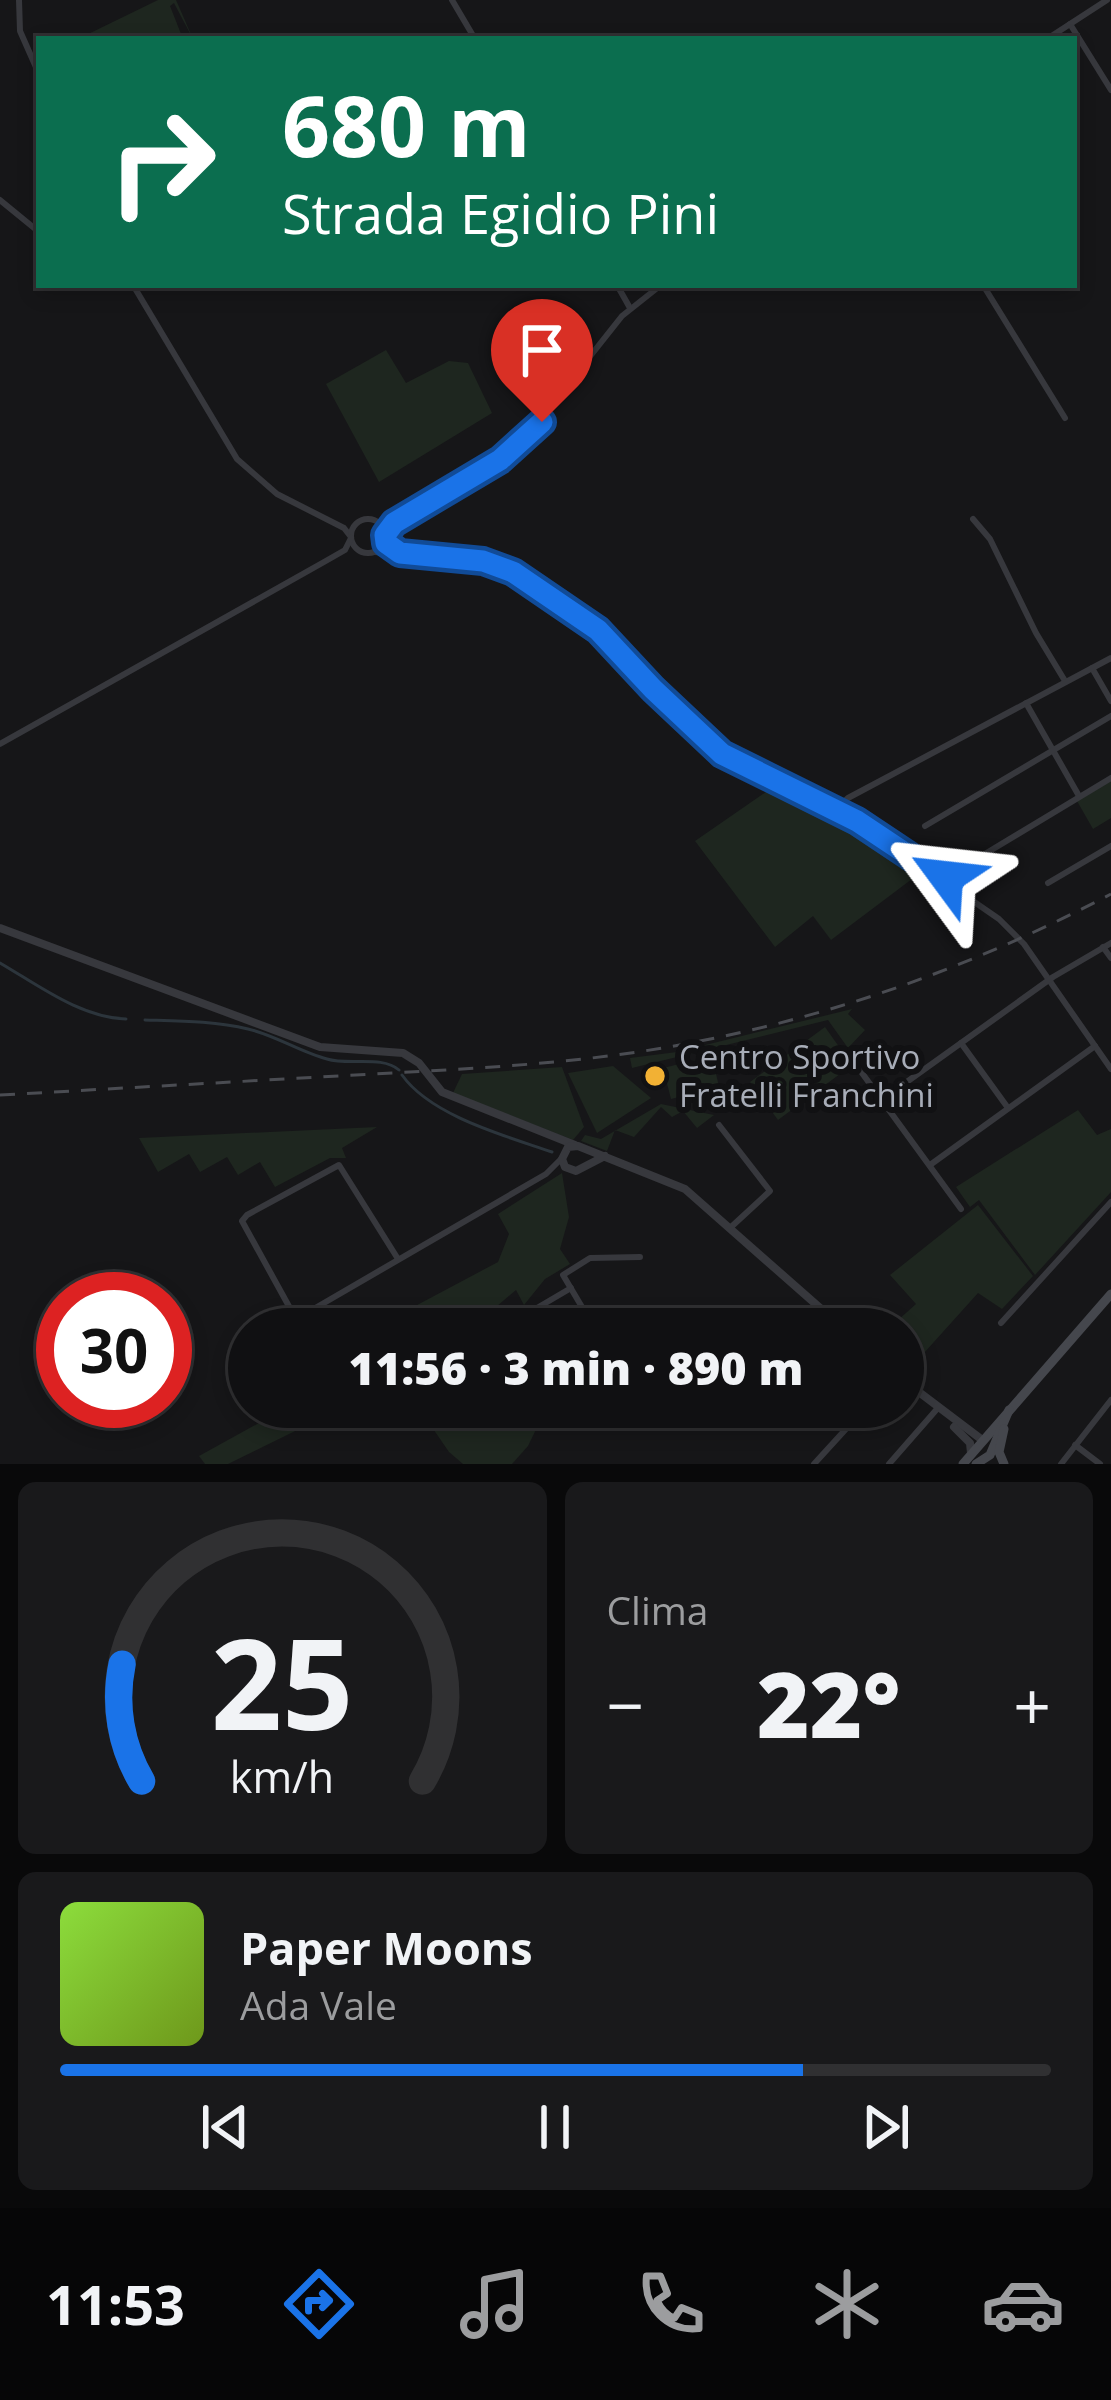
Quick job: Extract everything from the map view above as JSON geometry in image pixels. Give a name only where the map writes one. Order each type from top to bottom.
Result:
[{"type":"main road","points":[[976,1459],[981,1439],[1111,1294]]},
{"type":"main road","points":[[963,1464],[992,1449],[1009,1412]]},
{"type":"main road","points":[[1000,1464],[1009,1412]]},
{"type":"main road","points":[[981,1439],[988,1440],[992,1449]]},
{"type":"street","points":[[19,0],[24,48],[36,69]]},
{"type":"street","points":[[452,0],[473,36]]},
{"type":"street","points":[[1052,36],[1107,0]]},
{"type":"street","points":[[1070,24],[1111,90]]},
{"type":"street","points":[[0,200],[36,230]]},
{"type":"street","points":[[135,288],[237,459],[277,494],[336,524],[364,553]]},
{"type":"street","points":[[619,288],[630,308]]},
{"type":"street","points":[[375,551],[392,524],[519,446],[630,308],[657,288]]},
{"type":"street","points":[[985,288],[1065,418]]},
{"type":"street","points":[[336,524],[384,521],[413,511]]},
{"type":"street","points":[[973,519],[990,539],[1064,681]]},
{"type":"street","points":[[372,520],[399,553]]},
{"type":"street","points":[[0,744],[345,550],[361,521]]},
{"type":"street","points":[[323,562],[375,551],[483,561],[513,572],[598,630],[722,754],[836,809],[1010,928],[1111,1069]]},
{"type":"street","points":[[836,809],[848,798],[1111,658]]},
{"type":"street","points":[[1092,668],[1111,701]]},
{"type":"street","points":[[1026,703],[1079,796]]},
{"type":"street","points":[[925,826],[1111,716]]},
{"type":"street","points":[[944,879],[1111,778]]},
{"type":"street","points":[[1048,883],[1111,846]]},
{"type":"street","points":[[0,928],[320,1047],[340,1052],[396,1051],[411,1057],[442,1092],[675,1183],[820,1308]]},
{"type":"street","points":[[884,1099],[1049,980],[1107,945],[1111,958]]},
{"type":"street","points":[[962,1042],[1008,1108]]},
{"type":"street","points":[[930,1165],[1095,1046]]},
{"type":"street","points":[[847,1051],[961,1209]]},
{"type":"street","points":[[719,1125],[770,1191],[730,1228]]},
{"type":"street","points":[[525,1126],[555,1141],[570,1170]]},
{"type":"street","points":[[398,1259],[346,1169],[333,1165],[247,1215],[243,1228],[293,1313],[305,1314],[546,1173],[568,1147],[578,1146],[587,1154],[585,1165]]},
{"type":"street","points":[[546,1173],[570,1170],[605,1156]]},
{"type":"street","points":[[1001,1323],[1111,1202]]},
{"type":"street","points":[[583,1308],[563,1275],[590,1258],[640,1258]]},
{"type":"street","points":[[537,1308],[571,1288]]},
{"type":"street","points":[[811,1308],[816,1305]]},
{"type":"street","points":[[924,1398],[970,1443],[976,1459],[1000,1464]]},
{"type":"street","points":[[1061,1464],[1110,1401]]},
{"type":"street","points":[[937,1409],[981,1439]]},
{"type":"street","points":[[890,1464],[937,1409]]},
{"type":"street","points":[[814,1464],[847,1428]]},
{"type":"street","points":[[1075,1445],[1100,1464]]},
{"type":"street","points":[[992,1449],[1000,1464]]},
{"type":"shaded area","points":[[158,0],[176,0],[192,36],[174,3],[170,6],[182,36],[84,36]]},
{"type":"shaded area","points":[[386,350],[406,383],[449,361],[468,363],[492,413],[379,482],[326,384]]},
{"type":"shaded area","points":[[1111,781],[1111,818],[1093,829],[1077,801]]},
{"type":"shaded area","points":[[776,785],[827,810],[916,876],[831,940],[813,916],[775,947],[695,841]]},
{"type":"shaded area","points":[[852,1009],[848,1014],[865,1030],[848,1048],[828,1020],[632,1068],[630,1058],[677,1052]]},
{"type":"shaded area","points":[[825,1027],[852,1065],[778,1120],[750,1082]]},
{"type":"shaded area","points":[[712,1056],[719,1087],[671,1099],[663,1068]]},
{"type":"shaded area","points":[[613,1066],[651,1098],[597,1133],[568,1073]]},
{"type":"shaded area","points":[[562,1067],[584,1127],[573,1140],[453,1093],[462,1074]]},
{"type":"shaded area","points":[[661,1104],[714,1115],[697,1128],[683,1111],[672,1117],[661,1107],[634,1137],[616,1130]]},
{"type":"shaded area","points":[[1078,1110],[1097,1135],[1111,1129],[1111,1192],[1035,1275],[979,1200],[970,1207],[956,1187]]},
{"type":"shaded area","points":[[377,1127],[342,1148],[346,1158],[330,1158],[275,1187],[260,1162],[238,1175],[227,1157],[200,1172],[189,1154],[158,1172],[139,1138]]},
{"type":"shaded area","points":[[615,1131],[607,1151],[581,1141],[585,1135],[601,1139]]},
{"type":"shaded area","points":[[562,1173],[569,1217],[560,1249],[570,1264],[545,1279],[524,1305],[516,1290],[495,1308],[411,1308],[498,1262],[509,1234],[498,1214]]},
{"type":"shaded area","points":[[978,1205],[1033,1276],[1002,1309],[978,1293],[924,1353],[924,1308],[912,1308],[916,1304],[890,1275]]},
{"type":"shaded area","points":[[250,1428],[301,1428],[228,1464],[205,1464],[199,1456]]},
{"type":"shaded area","points":[[432,1428],[537,1428],[512,1464],[463,1464]]},
{"type":"waterway","points":[[0,963],[76,1007],[126,1019]]},
{"type":"waterway","points":[[145,1020],[235,1026],[327,1059],[384,1063],[399,1070]]},
{"type":"waterway","points":[[402,1075],[450,1113],[552,1152]]},
{"type":"railway","points":[[0,1095],[497,1067],[659,1048],[754,1029],[859,1000],[1013,942],[1111,894]]},
{"type":"place","name":"Centro Sportivo Fratelli Franchini","points":[[655,1076]]},
{"type":"route","points":[[542,422],[500,460],[394,523],[385,535],[386,543],[400,553],[483,561],[513,572],[598,630],[722,754],[823,802],[946,877]]}]
